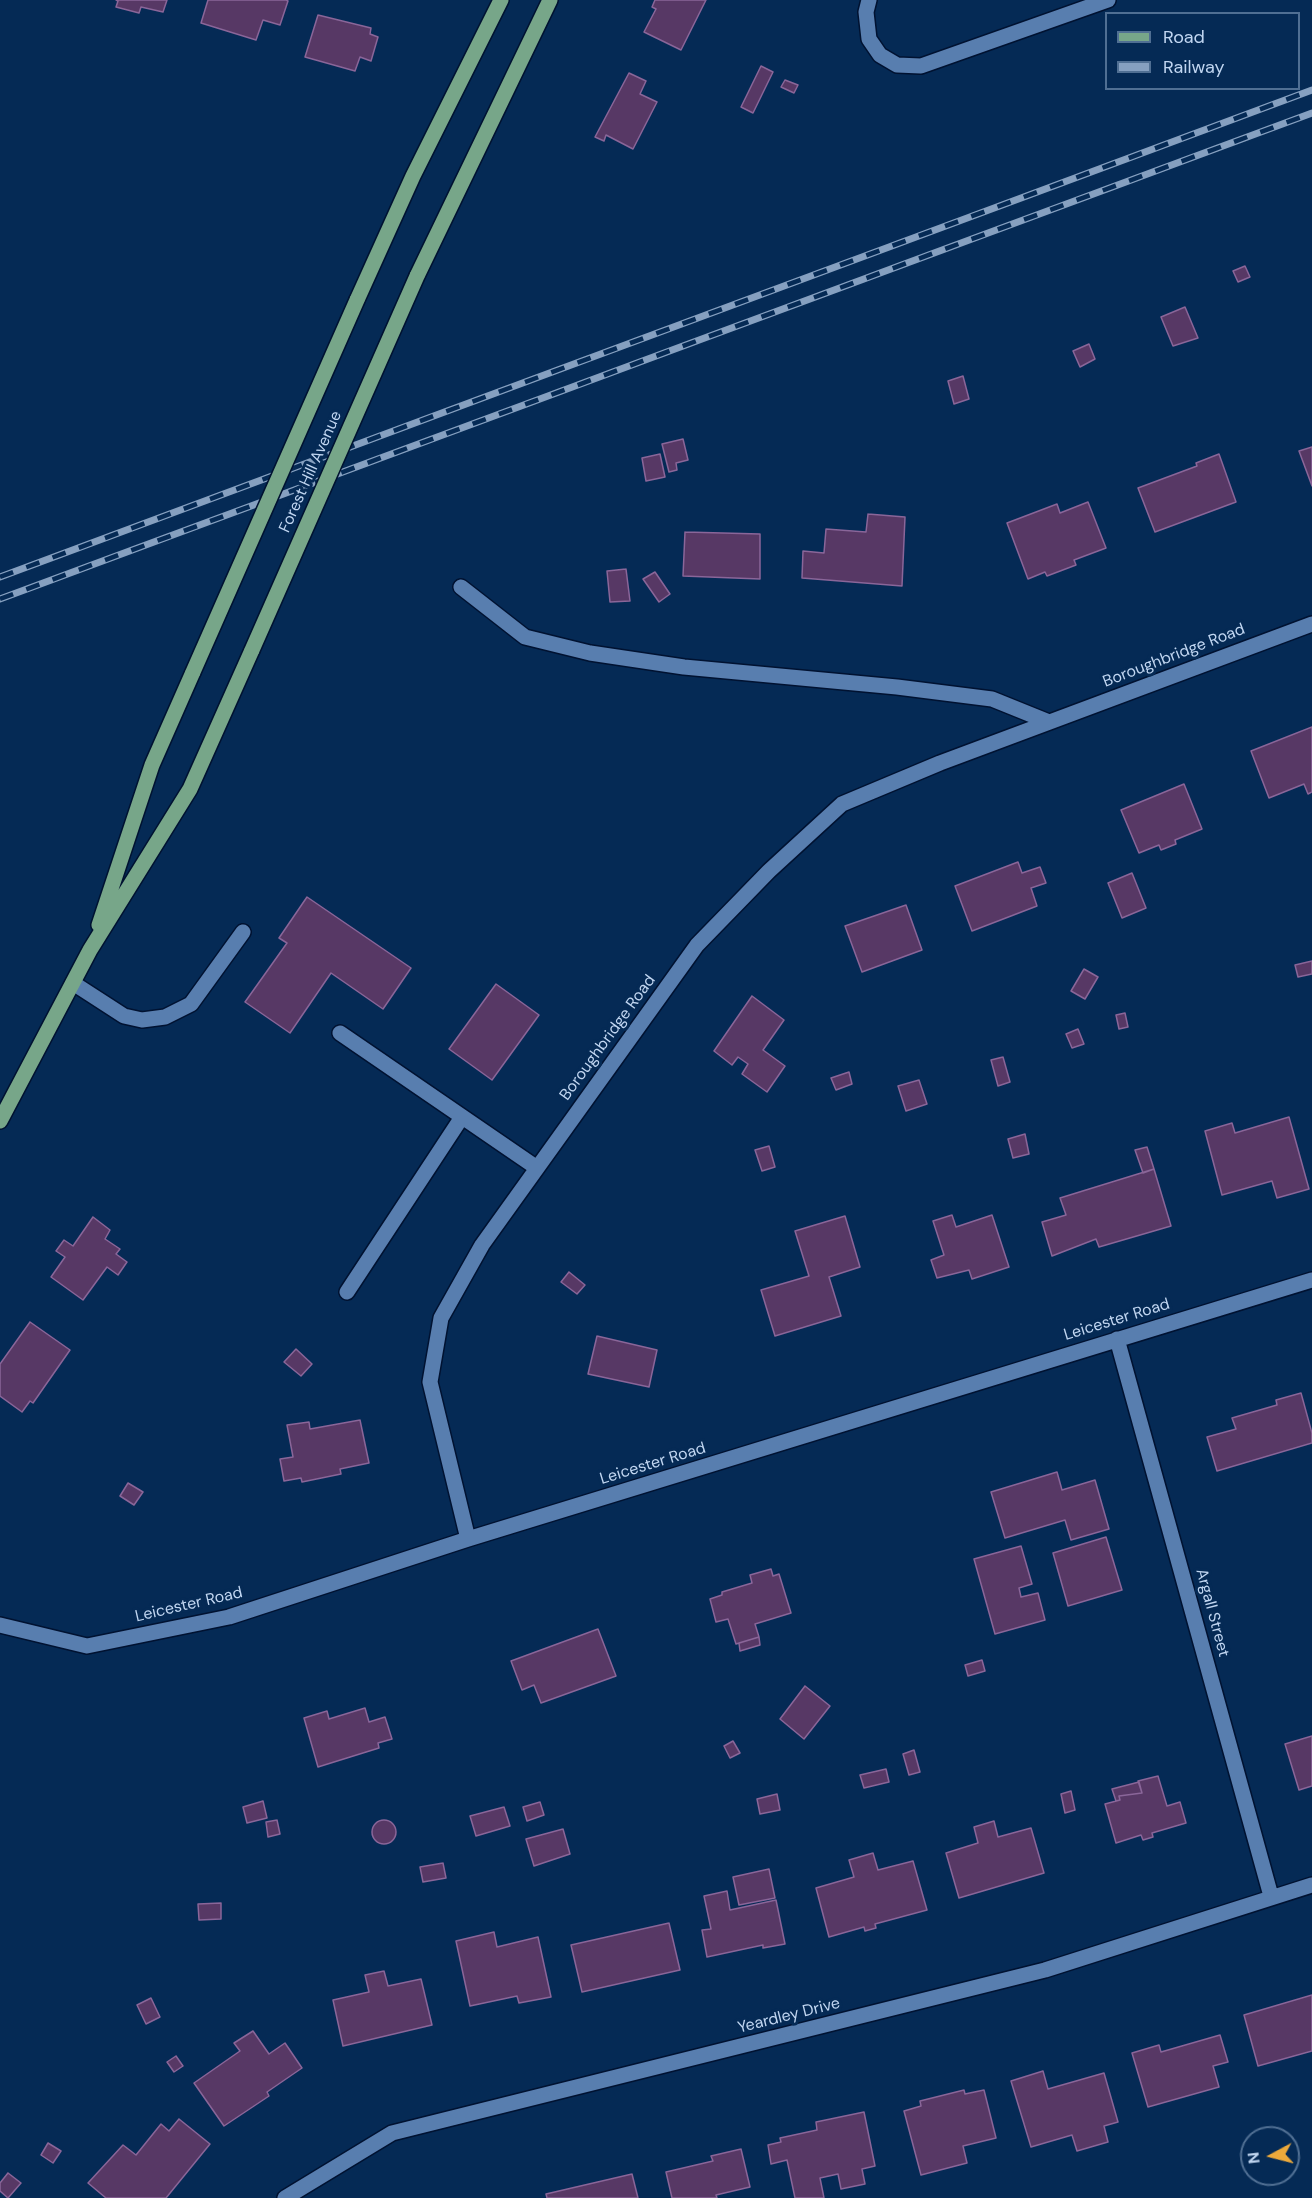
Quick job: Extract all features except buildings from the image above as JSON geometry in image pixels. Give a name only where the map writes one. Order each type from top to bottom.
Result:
[{"type":"main road","name":"Forest Hill Avenue","points":[[90,950],[152,765],[357,300],[427,148],[501,0]]},
{"type":"main road","name":"Forest Hill Avenue","points":[[0,1121],[90,950],[190,789],[417,276],[550,0]]},
{"type":"street","points":[[869,0],[866,12],[869,39],[880,55],[897,65],[921,66],[1108,0]]},
{"type":"street","points":[[462,587],[525,637],[590,652],[684,667],[897,687],[992,699],[1049,722]]},
{"type":"street","name":"Boroughbridge Road","points":[[468,1539],[430,1382],[441,1318],[482,1245],[697,945],[769,871],[842,804],[940,763],[1312,624]]},
{"type":"street","points":[[73,983],[124,1016],[142,1020],[165,1017],[191,1004],[243,932]]},
{"type":"street","points":[[340,1033],[537,1168]]},
{"type":"street","points":[[347,1292],[462,1117]]},
{"type":"street","name":"Leicester Road","points":[[0,1625],[87,1646],[229,1617],[468,1539],[1312,1280]]},
{"type":"street","name":"Argall Street","points":[[1117,1339],[1271,1896]]},
{"type":"street","name":"Yeardley Drive","points":[[285,2198],[392,2133],[1046,1970],[1271,1896],[1312,1885]]},
{"type":"railway","points":[[0,577],[1312,90]]},
{"type":"railway","points":[[0,599],[1312,113]]}]
